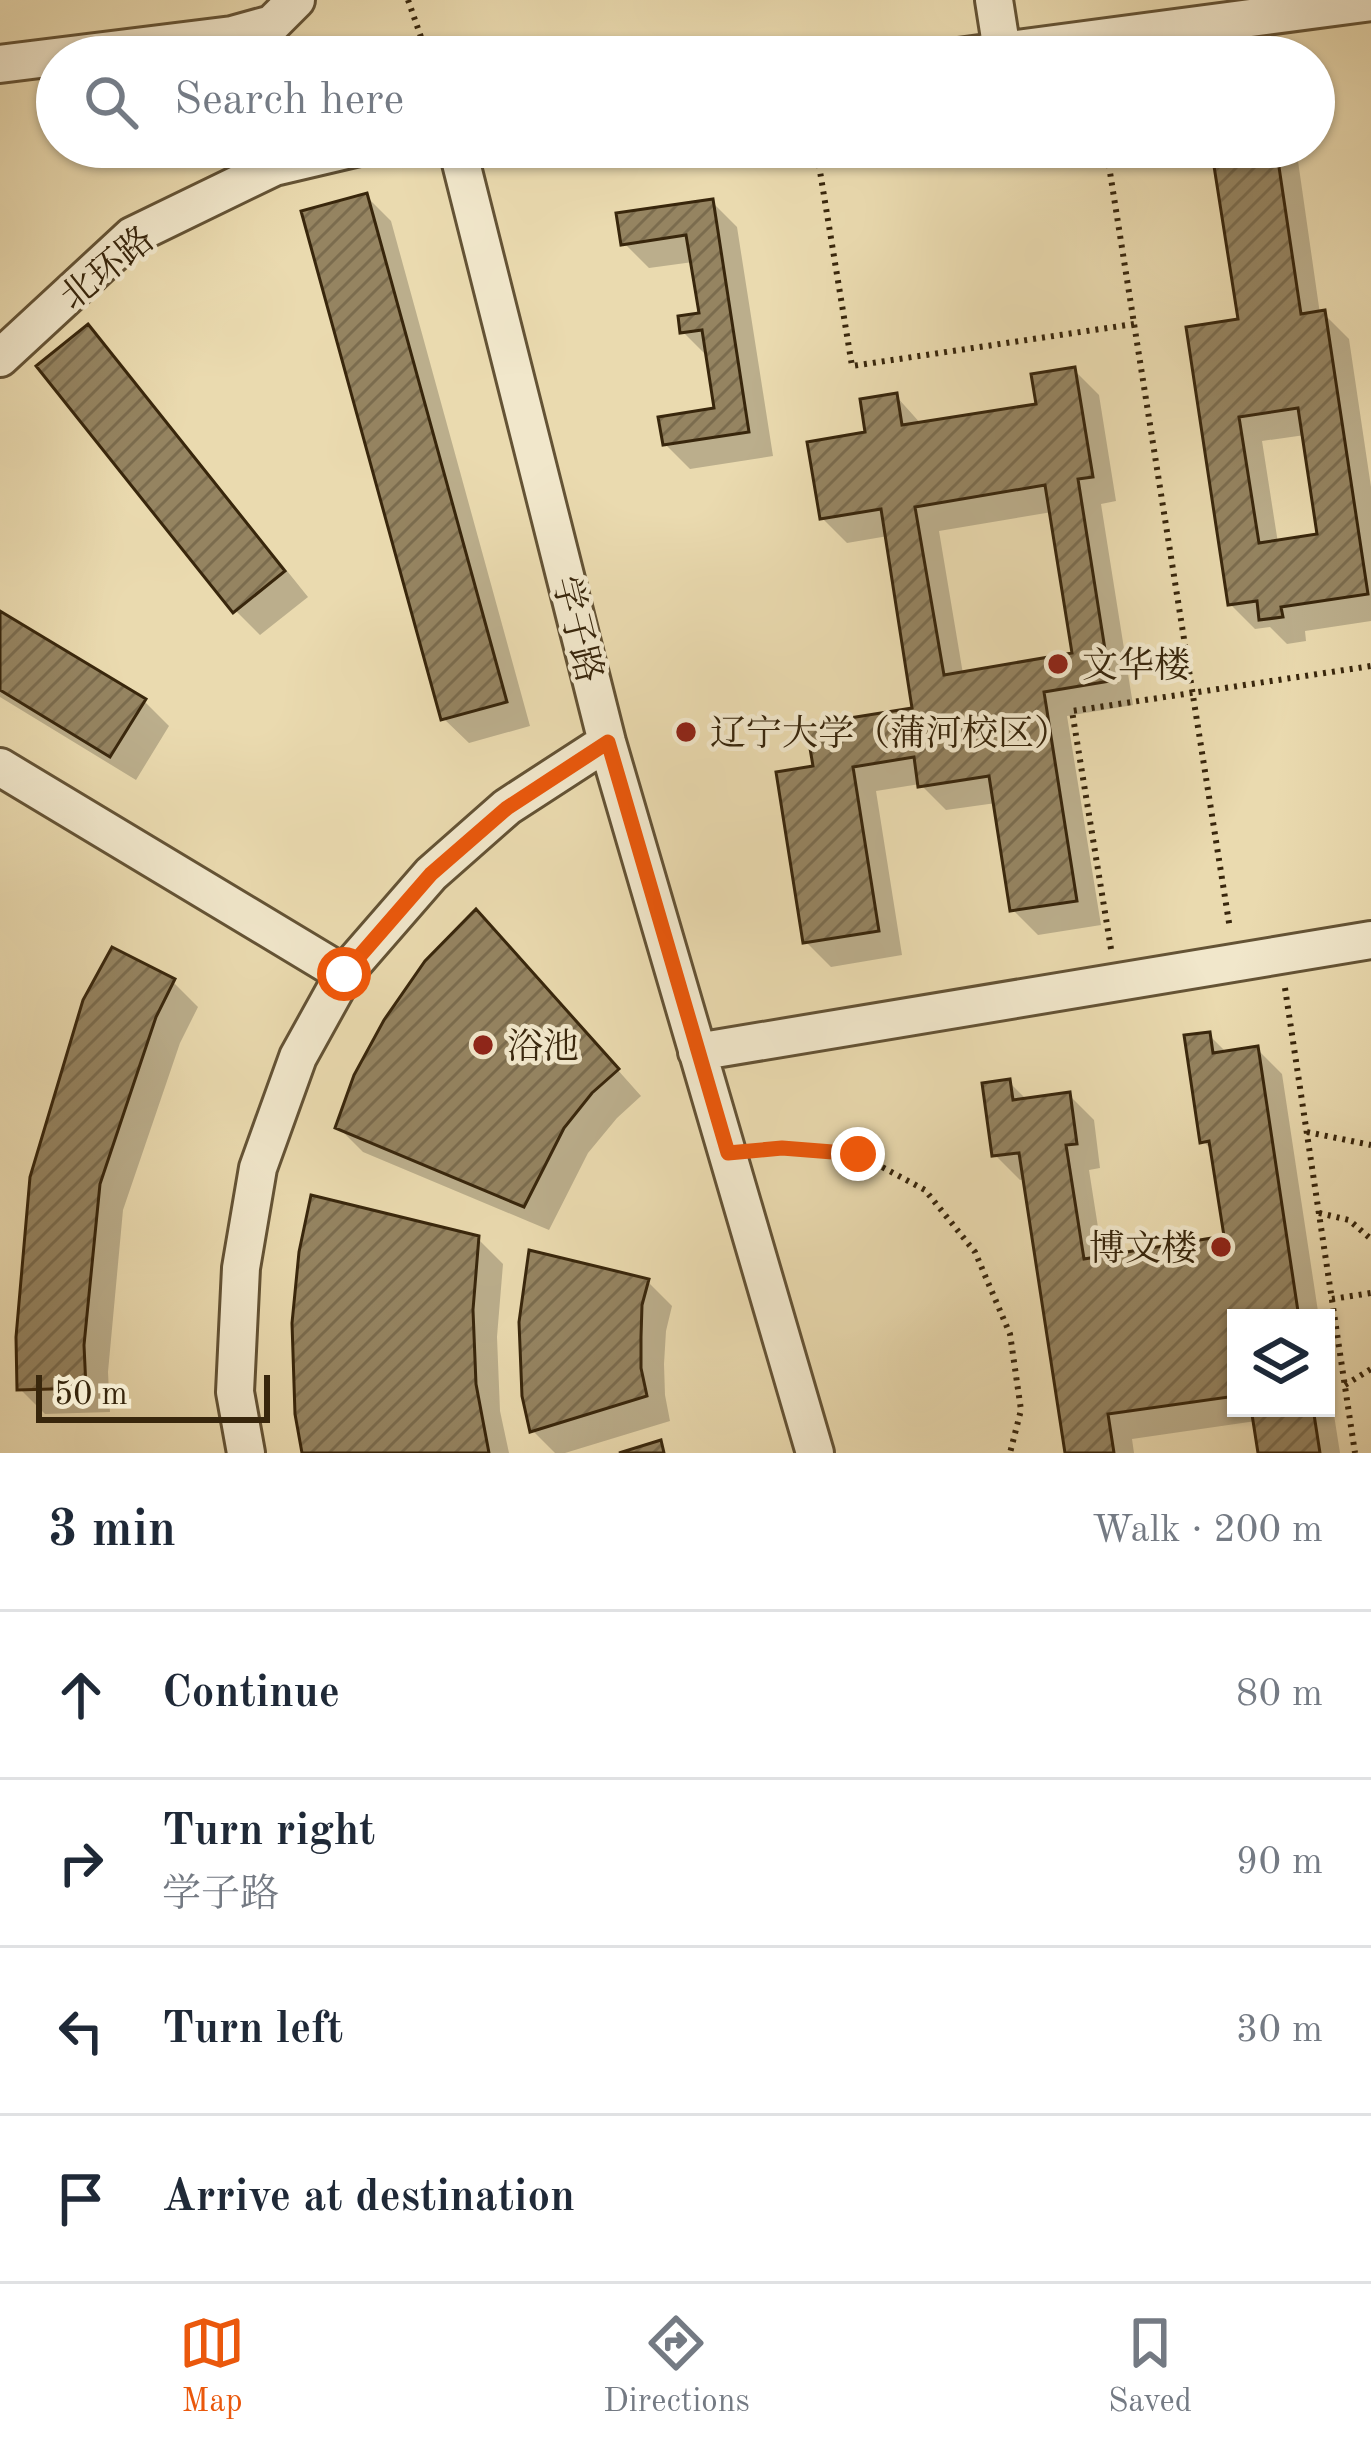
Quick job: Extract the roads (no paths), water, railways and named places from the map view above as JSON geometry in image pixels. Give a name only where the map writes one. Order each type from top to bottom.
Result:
[{"type":"street","points":[[224,36],[272,24],[296,0]]},
{"type":"street","points":[[994,0],[1000,36]]},
{"type":"street","points":[[1115,36],[1371,2]]},
{"type":"street","points":[[0,64],[36,60]]},
{"type":"street","name":"北环路","points":[[0,358],[132,236],[272,168]]},
{"type":"street","name":"学子路","points":[[462,168],[608,742],[815,1453]]},
{"type":"street","points":[[246,1453],[235,1392],[241,1268],[258,1168],[298,1058],[344,974],[431,874],[507,808],[608,742]]},
{"type":"street","points":[[0,767],[344,974]]},
{"type":"street","points":[[698,1052],[1371,940]]},
{"type":"place","name":"文华楼","points":[[1058,664]]},
{"type":"place","name":"辽宁大学（蒲河校区）","points":[[686,732]]},
{"type":"place","name":"浴池","points":[[483,1045]]},
{"type":"place","name":"博文楼","points":[[1221,1247]]}]
